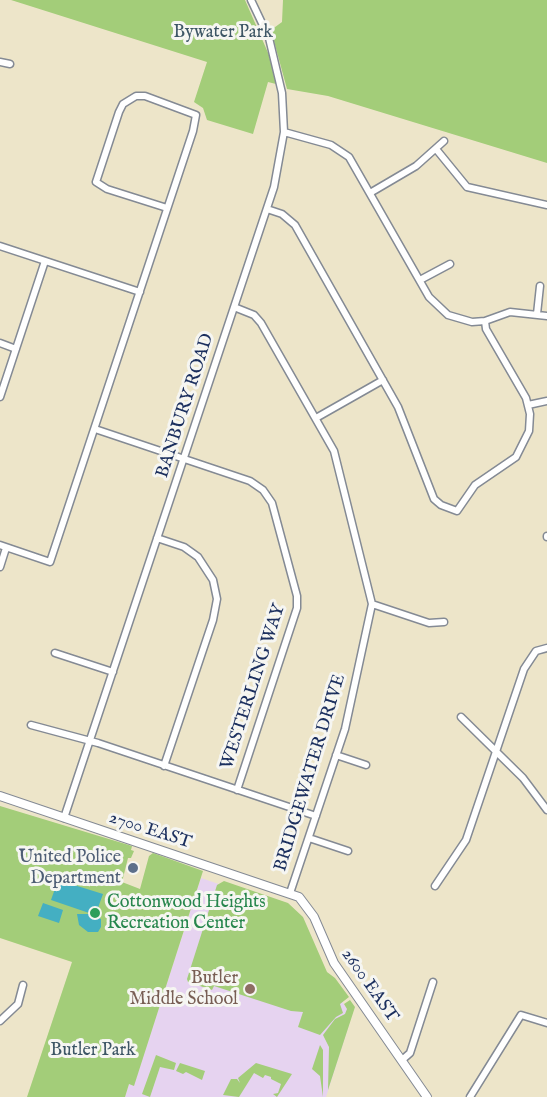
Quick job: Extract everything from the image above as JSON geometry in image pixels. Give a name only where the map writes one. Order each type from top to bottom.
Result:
[{"type":"street","name":"BANBURY ROAD","points":[[64,818],[267,209],[279,164],[284,132],[282,93],[269,39],[251,0]]},
{"type":"street","points":[[0,62],[10,64]]},
{"type":"street","points":[[0,567],[3,547],[50,562],[140,292],[167,208],[196,115],[145,96],[128,100],[119,112],[96,182],[107,189],[167,208]]},
{"type":"street","points":[[284,132],[330,145],[344,152],[354,164],[429,297],[448,315],[472,322],[484,321],[510,312],[547,316]]},
{"type":"street","points":[[370,193],[406,173],[444,141]]},
{"type":"street","points":[[436,149],[467,187],[547,205]]},
{"type":"street","points":[[267,209],[282,214],[295,225],[403,417],[434,499],[441,505],[457,511],[475,485],[507,464],[522,449],[529,431],[528,405],[486,329],[484,321]]},
{"type":"street","points":[[0,246],[140,292]]},
{"type":"street","points":[[0,397],[45,261]]},
{"type":"street","points":[[420,280],[450,264]]},
{"type":"street","points":[[537,314],[540,286]]},
{"type":"street","name":"BRIDGEWATER DRIVE","points":[[234,307],[258,318],[316,418],[336,458],[372,604],[350,709],[290,893]]},
{"type":"street","points":[[0,343],[16,349]]},
{"type":"street","points":[[316,418],[382,380]]},
{"type":"street","points":[[528,405],[547,401]]},
{"type":"street","name":"WESTERLING WAY","points":[[95,429],[250,481],[268,496],[275,511],[297,596],[296,614],[237,790]]},
{"type":"street","points":[[157,538],[184,547],[198,557],[213,580],[217,600],[213,620],[164,766]]},
{"type":"street","points":[[372,604],[429,623],[444,622]]},
{"type":"street","points":[[435,886],[466,840],[524,669],[536,651],[547,648]]},
{"type":"street","points":[[55,653],[113,672]]},
{"type":"street","points":[[461,717],[524,778],[547,810]]},
{"type":"street","points":[[31,725],[316,816]]},
{"type":"street","points":[[336,755],[366,765]]},
{"type":"street","name":"2700 EAST","points":[[0,796],[290,893]]},
{"type":"street","points":[[309,838],[348,851]]},
{"type":"street","name":"2600 EAST","points":[[290,893],[299,897],[309,909],[334,963],[427,1097]]},
{"type":"street","points":[[402,1060],[410,1053],[433,982]]},
{"type":"street","points":[[0,1022],[18,1004],[23,985]]},
{"type":"street","points":[[470,1097],[521,1015],[547,1023]]},
{"type":"shaded area","name":"Butler Middle School","points":[[201,878],[295,910],[325,976],[347,1009],[349,1025],[326,1097],[125,1097],[129,1084],[134,1085]]},
{"type":"green space","name":"Bywater Park","points":[[11,0],[245,0],[269,55],[276,84],[268,82],[253,134],[207,120],[203,108],[194,102],[207,62]]},
{"type":"green space","points":[[283,0],[547,0],[547,163],[328,96],[287,89],[271,30],[282,22]]},
{"type":"green space","name":"Cottonwood Heights Recreation Center","points":[[0,806],[132,846],[131,850],[134,851],[131,858],[128,858],[122,882],[140,889],[149,856],[153,853],[203,871],[134,1086],[129,1084],[125,1097],[27,1097],[72,962],[0,938]]},
{"type":"green space","points":[[224,881],[288,903],[303,917],[327,972],[335,978],[349,997],[340,1004],[343,1013],[336,1017],[320,1035],[298,1027],[303,1012],[291,1011],[214,986],[212,990],[188,982],[187,979],[217,885]]},
{"type":"green space","points":[[350,1000],[355,1007],[328,1090],[329,1047],[323,1035],[335,1019],[345,1014],[347,1009],[344,1004]]},
{"type":"green space","points":[[320,1045],[323,1050],[323,1097],[320,1076],[312,1069]]},
{"type":"green space","points":[[156,1055],[176,1063],[174,1070],[160,1067],[150,1097],[142,1094]]},
{"type":"green space","points":[[180,1063],[205,1071],[202,1080],[186,1072],[183,1074],[176,1071]]},
{"type":"green space","points":[[256,1063],[292,1074],[277,1097],[273,1094],[278,1093],[281,1084],[271,1077],[265,1075],[263,1078],[254,1073],[239,1097],[223,1095],[231,1079],[237,1079],[240,1083],[238,1078]]},
{"type":"water","points":[[58,880],[103,894],[95,916],[101,919],[98,932],[88,932],[79,925],[77,914],[92,914],[51,900]]},
{"type":"water","points":[[43,903],[63,910],[59,923],[38,916]]},
{"type":"place","name":"United Police Department","points":[[133,868]]},
{"type":"place","name":"Cottonwood Heights Recreation Center","points":[[95,913]]},
{"type":"place","name":"Butler Middle School","points":[[250,989]]},
{"type":"park label","name":"Butler Park","points":[[93,1051]]}]
